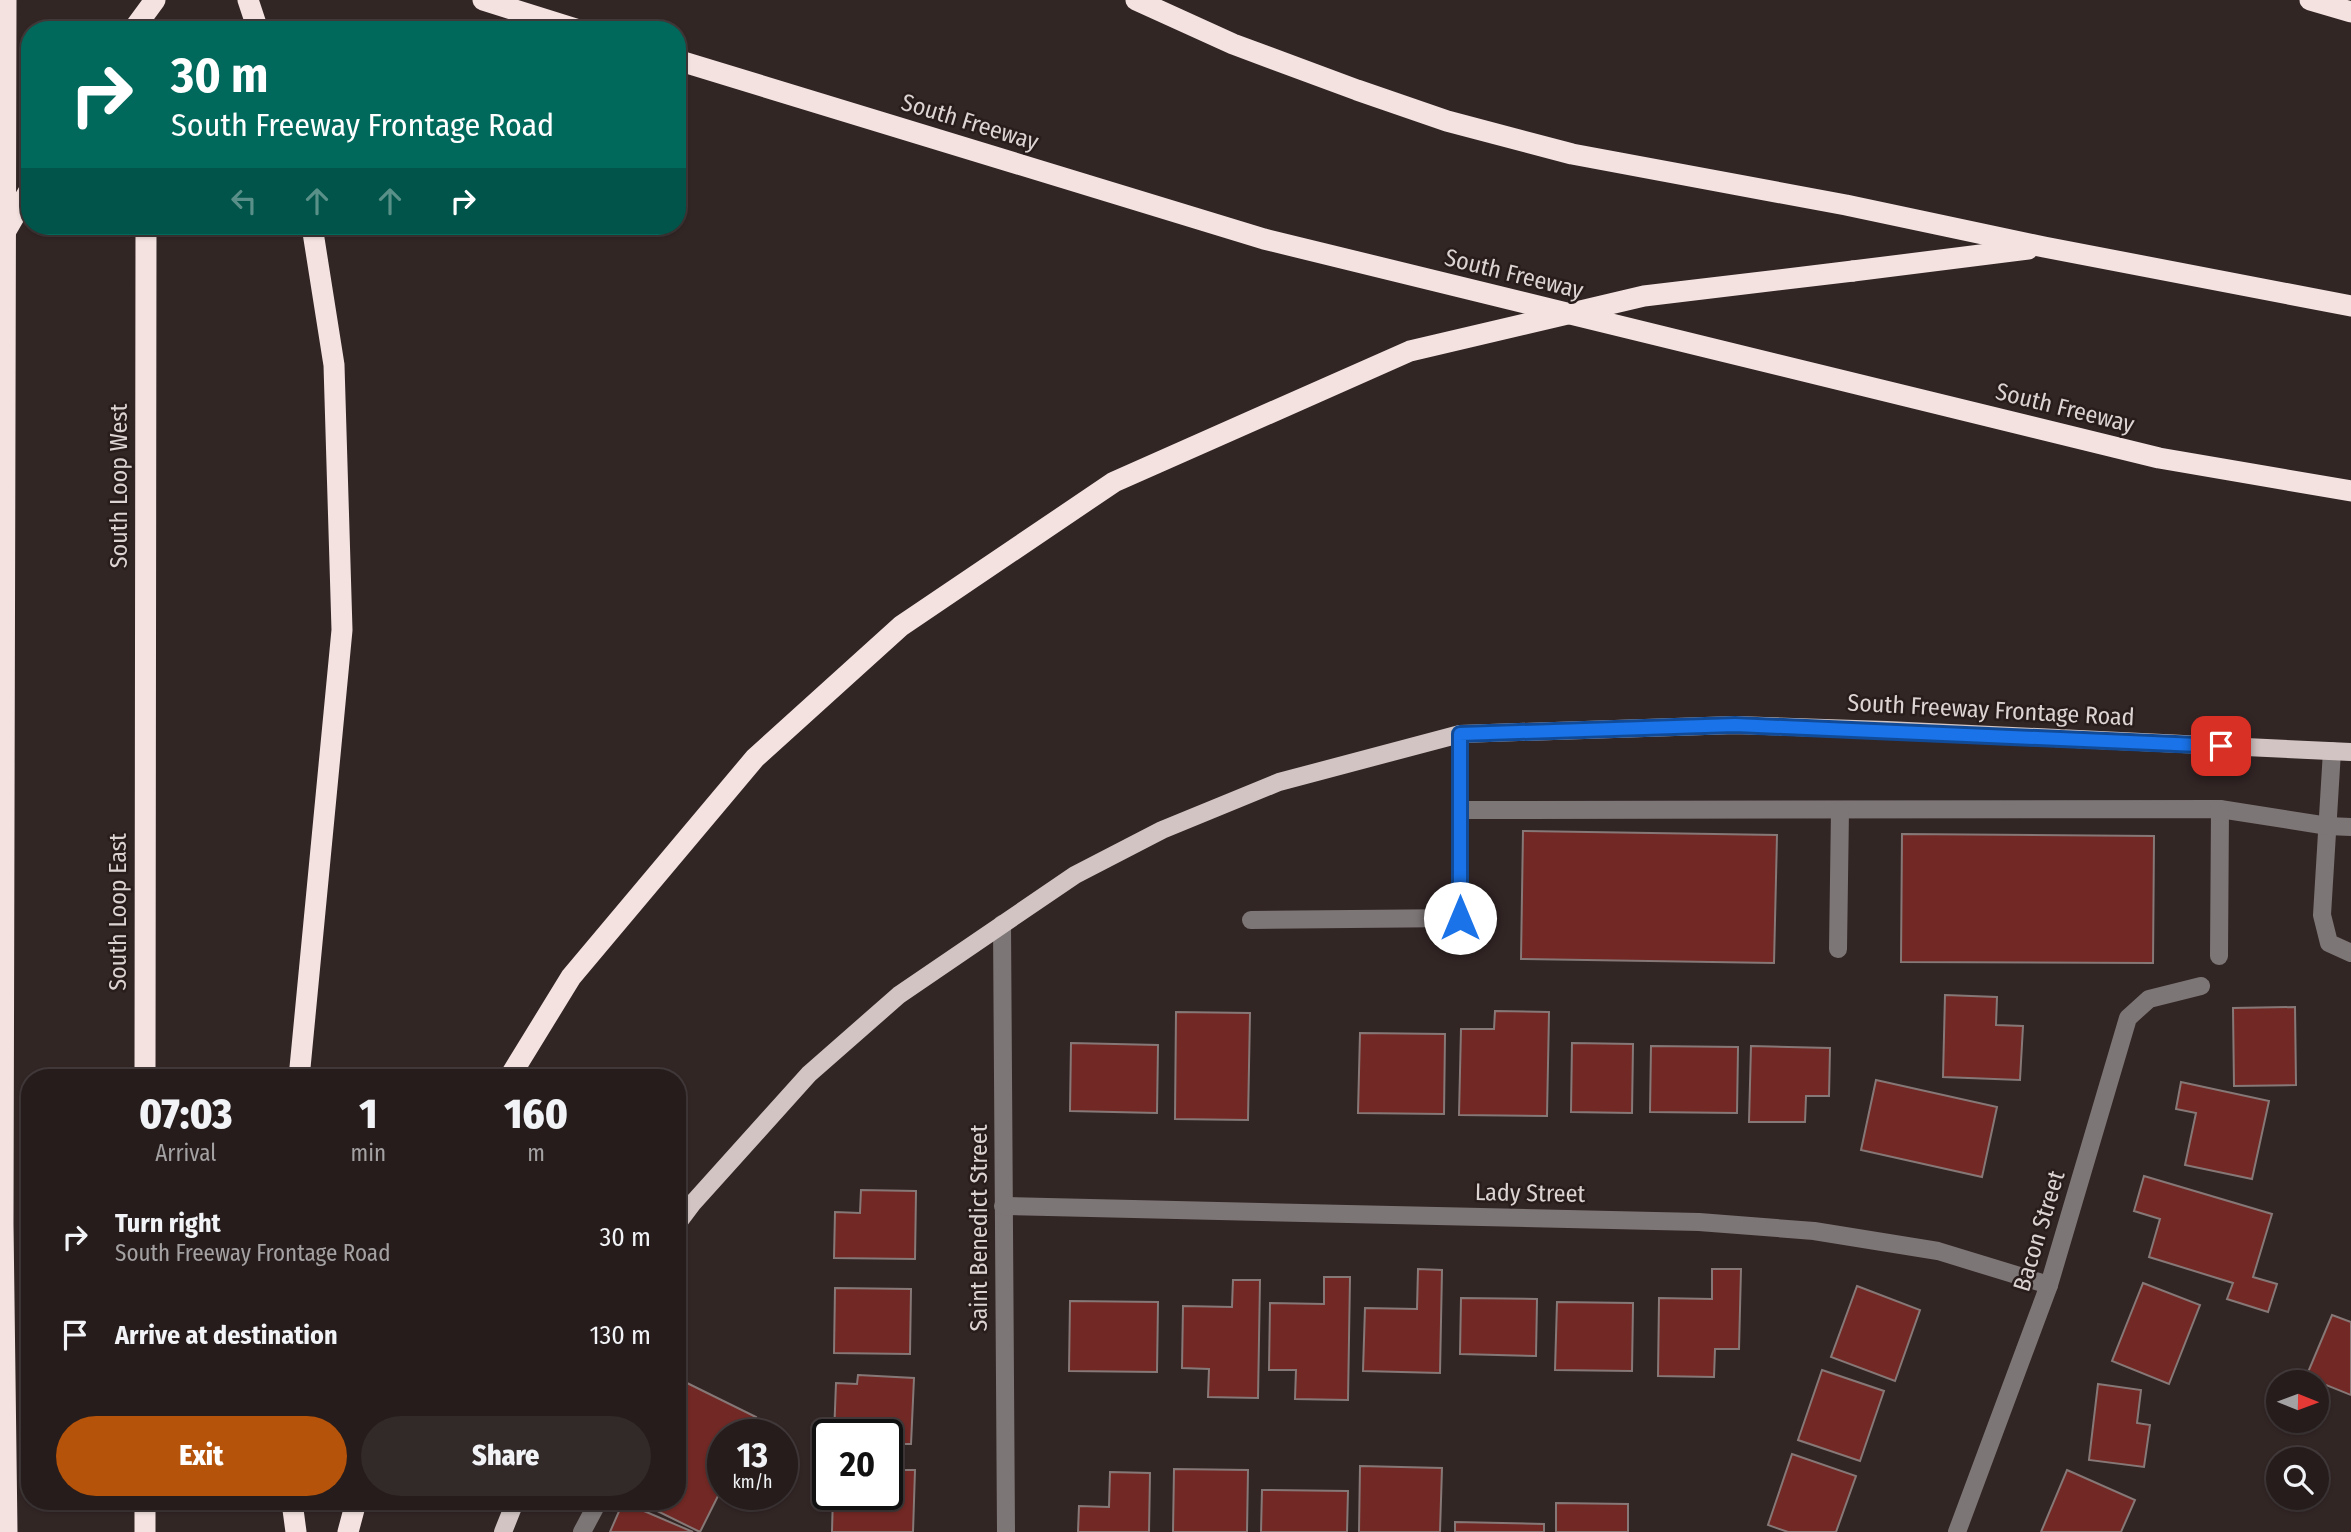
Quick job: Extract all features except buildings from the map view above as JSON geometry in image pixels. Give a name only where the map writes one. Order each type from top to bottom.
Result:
[{"type":"highway","points":[[6,0],[3,1224],[7,1532]]},
{"type":"highway","points":[[146,21],[147,0]]},
{"type":"highway","points":[[140,21],[155,0]]},
{"type":"highway","points":[[248,0],[255,21]]},
{"type":"highway","points":[[483,0],[550,21]]},
{"type":"highway","points":[[1136,0],[1233,44],[1447,121],[1572,154],[1846,205],[2044,247],[2351,306]]},
{"type":"highway","points":[[2310,0],[2351,12]]},
{"type":"highway","name":"South Freeway","points":[[686,63],[1264,239],[2159,458],[2351,491]]},
{"type":"highway","points":[[0,241],[21,205]]},
{"type":"highway","name":"South Loop West","points":[[145,746],[146,235]]},
{"type":"highway","points":[[300,1069],[342,630],[334,365],[313,235]]},
{"type":"highway","points":[[515,1069],[571,977],[755,758],[901,626],[1114,481],[1410,351],[1644,296],[2044,247]]},
{"type":"highway","name":"South Loop East","points":[[145,746],[145,1069]]},
{"type":"highway","points":[[145,1510],[145,1532]]},
{"type":"highway","points":[[293,1510],[296,1532]]},
{"type":"highway","points":[[348,1532],[354,1510]]},
{"type":"main road","name":"South Freeway Frontage Road","points":[[686,1212],[809,1074],[899,995],[1075,875],[1173,825],[1279,782],[1460,734],[1735,725],[2351,752]]},
{"type":"main road","points":[[503,1532],[512,1510]]},
{"type":"street","points":[[1251,920],[1460,918],[1460,734]]},
{"type":"street","points":[[2332,751],[2322,915],[2329,943],[2351,953]]},
{"type":"street","points":[[1460,810],[2220,809],[2328,826],[2351,827]]},
{"type":"street","points":[[2219,956],[2220,809]]},
{"type":"street","points":[[1838,949],[1840,810]]},
{"type":"street","name":"Saint Benedict Street","points":[[1002,924],[1006,1532]]},
{"type":"street","name":"Bacon Street","points":[[1957,1532],[2049,1285],[2128,1018],[2149,999],[2201,986]]},
{"type":"street","name":"Lady Street","points":[[1003,1206],[1699,1222],[1814,1231],[1938,1251],[2049,1285]]},
{"type":"street","points":[[582,1532],[594,1510]]},
{"type":"route","points":[[1460,918],[1460,734],[1735,725],[2221,746]]}]
